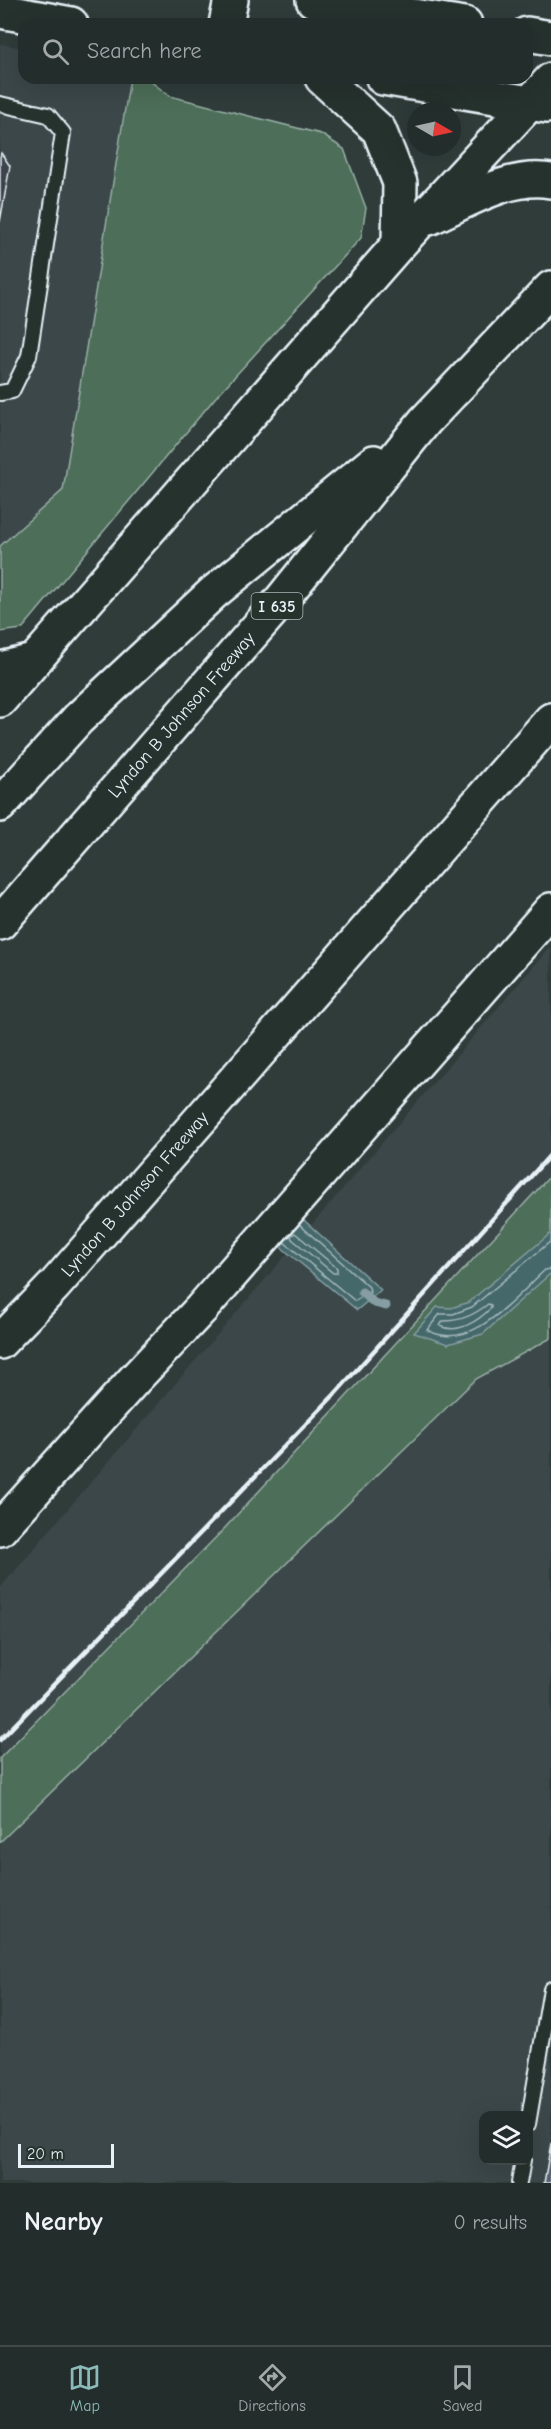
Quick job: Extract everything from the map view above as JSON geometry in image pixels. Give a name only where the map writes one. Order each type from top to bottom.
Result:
[{"type":"main road","points":[[227,18],[231,0]]},
{"type":"main road","points":[[313,0],[427,18]]},
{"type":"main road","points":[[0,11],[38,18]]},
{"type":"main road","points":[[533,35],[551,38]]},
{"type":"main road","points":[[329,84],[379,130],[400,183],[408,234]]},
{"type":"main road","points":[[437,84],[544,96]]},
{"type":"main road","points":[[0,700],[41,656],[408,234],[544,96]]},
{"type":"main road","points":[[408,234],[511,182],[537,178],[551,181]]},
{"type":"main road","name":"Lyndon B Johnson Freeway","points":[[0,923],[278,604],[425,421],[551,288]]},
{"type":"main road","points":[[0,805],[78,719],[213,593],[425,421]]},
{"type":"main road","name":"Lyndon B Johnson Freeway","points":[[0,1342],[54,1286],[551,720]]},
{"type":"main road","points":[[0,1529],[119,1396],[201,1309],[551,910]]},
{"type":"street","points":[[0,666],[41,656]]},
{"type":"lane","points":[[0,104],[48,115],[63,133],[29,356],[12,391],[0,393]]},
{"type":"lane","points":[[530,2111],[551,1989]]},
{"type":"lane","points":[[519,2183],[522,2165]]},
{"type":"shaded area","points":[[0,44],[18,47],[18,84],[129,84],[63,491],[0,546]]},
{"type":"shaded area","points":[[551,946],[551,2183],[0,2183],[0,1588]]},
{"type":"green space","points":[[129,84],[154,84],[170,96],[321,134],[344,149],[366,208],[361,238],[215,398],[22,629],[0,632],[0,546],[63,490]]},
{"type":"green space","points":[[551,1175],[551,1338],[476,1379],[0,1842],[0,1758],[223,1530]]},
{"type":"water","points":[[295,1212],[381,1290],[357,1310],[270,1238]]},
{"type":"water","points":[[551,1233],[551,1273],[483,1334],[448,1344],[414,1333],[437,1307],[451,1308],[469,1302]]},
{"type":"building","points":[[551,2143],[551,2183],[544,2183]]},
{"type":"waterway","points":[[362,1292],[374,1303],[386,1306]]},
{"type":"railway","points":[[0,1740],[334,1395],[551,1154]]}]
